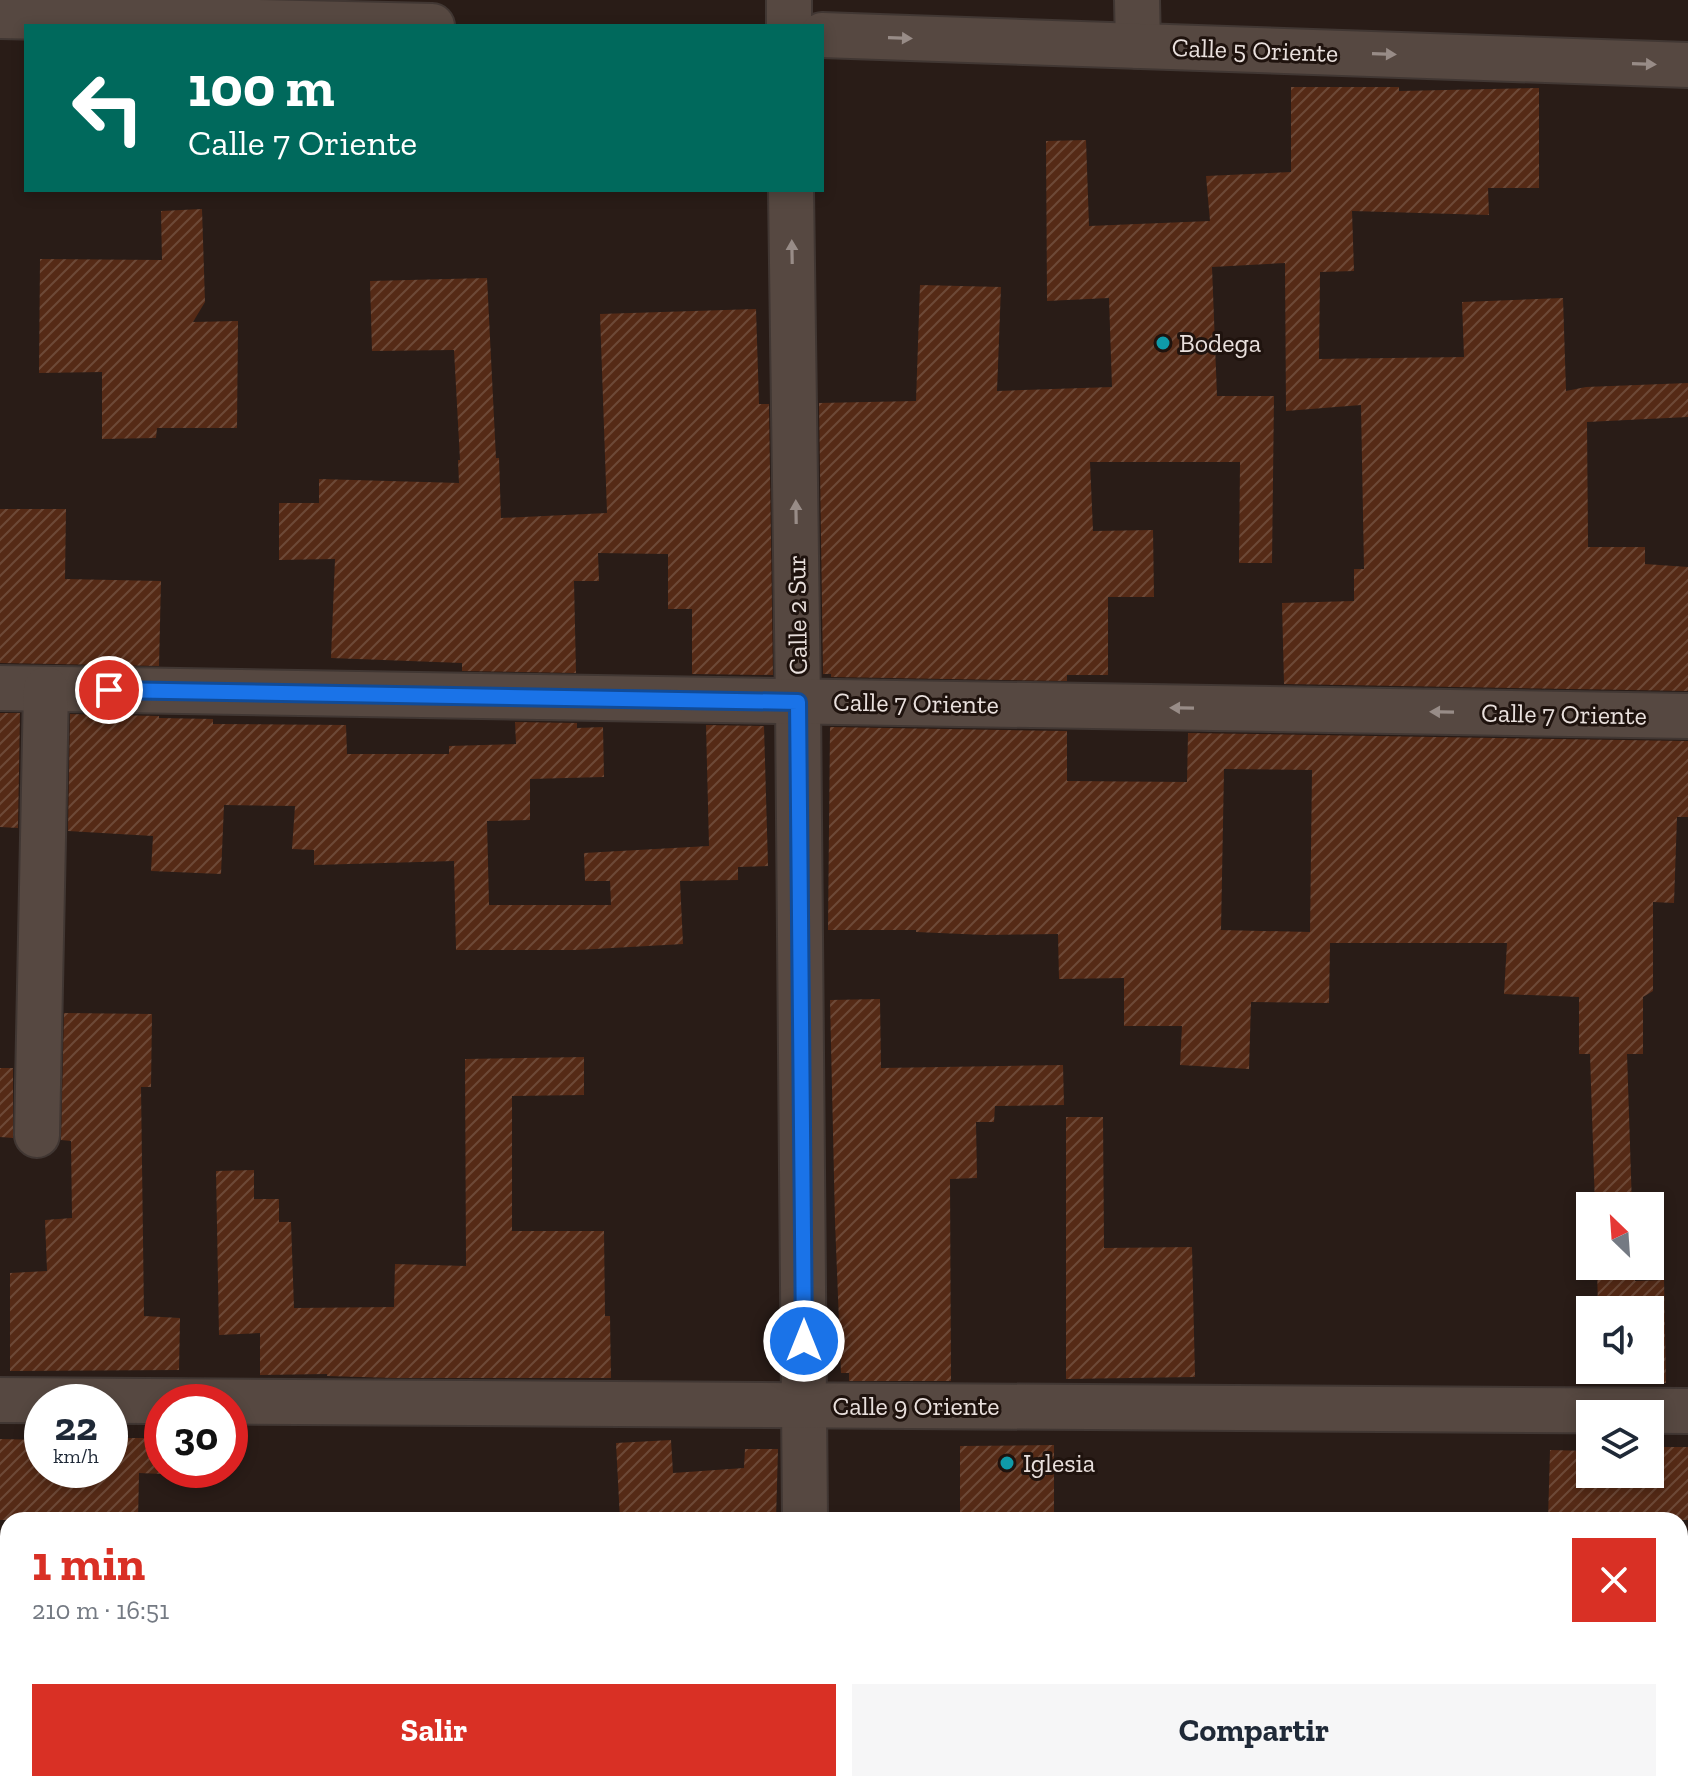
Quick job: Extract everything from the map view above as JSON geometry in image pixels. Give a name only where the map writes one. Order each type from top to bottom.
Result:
[{"type":"street","points":[[789,0],[789,24]]},
{"type":"street","points":[[1137,0],[1138,46]]},
{"type":"street","points":[[0,16],[346,24]]},
{"type":"street","name":"Calle 5 Oriente","points":[[824,35],[1688,65]]},
{"type":"street","name":"Calle 2 Sur","points":[[791,192],[805,1512]]},
{"type":"street","name":"Calle 7 Oriente","points":[[0,688],[1688,716]]},
{"type":"street","points":[[37,1135],[46,689]]},
{"type":"street","name":"Calle 9 Oriente","points":[[0,1400],[1688,1411]]},
{"type":"building","points":[[1291,87],[1399,87],[1399,91],[1539,88],[1539,188],[1488,188],[1489,215],[1352,211],[1354,271],[1320,272],[1319,359],[1464,357],[1462,302],[1563,298],[1566,391],[1586,387],[1688,383],[1688,417],[1587,422],[1588,547],[1645,547],[1645,564],[1688,567],[1688,691],[1284,684],[1282,603],[1354,601],[1354,569],[1364,569],[1361,405],[1286,411],[1285,263],[1212,267],[1217,396],[1274,396],[1272,563],[1239,563],[1240,462],[1090,462],[1093,531],[1153,530],[1154,597],[1108,597],[1108,675],[1067,675],[1067,681],[831,677],[831,674],[823,674],[819,403],[916,401],[920,285],[1001,287],[997,391],[1112,387],[1109,298],[1047,301],[1046,141],[1086,140],[1089,226],[1210,221],[1206,176],[1291,172]]},
{"type":"building","points":[[202,209],[205,302],[193,322],[238,321],[237,428],[157,428],[156,438],[102,439],[102,372],[39,373],[40,259],[162,260],[161,211]]},
{"type":"building","points":[[487,278],[501,518],[607,513],[600,314],[756,309],[759,404],[769,404],[773,675],[692,674],[692,609],[668,609],[668,554],[598,553],[599,581],[574,581],[576,673],[462,671],[462,663],[331,658],[335,559],[279,560],[279,503],[319,503],[319,479],[459,483],[454,350],[372,351],[370,281]]},
{"type":"building","points":[[0,509],[66,509],[65,579],[161,581],[159,666],[0,663]]},
{"type":"building","points":[[0,713],[20,713],[18,828],[0,827]]},
{"type":"building","points":[[70,714],[213,719],[213,724],[346,725],[347,754],[449,754],[449,746],[516,744],[515,722],[577,723],[577,728],[603,727],[604,777],[530,779],[530,820],[487,821],[489,905],[611,905],[610,881],[585,881],[584,853],[709,846],[706,725],[764,726],[768,866],[738,867],[738,880],[680,881],[683,944],[577,950],[456,950],[454,861],[314,865],[314,850],[292,849],[295,806],[224,805],[221,874],[151,871],[153,836],[68,831]]},
{"type":"building","points":[[830,727],[1067,731],[1067,781],[1187,782],[1188,733],[1688,741],[1688,817],[1677,817],[1674,903],[1653,902],[1653,991],[1643,997],[1643,1054],[1627,1054],[1632,1192],[1595,1192],[1590,1054],[1579,1054],[1579,997],[1504,994],[1507,943],[1330,943],[1329,1003],[1251,1002],[1249,1069],[1180,1065],[1182,1026],[1124,1026],[1124,978],[1059,979],[1058,934],[986,935],[916,930],[828,930]],"holes":[[[1224,769],[1312,770],[1310,932],[1221,930]]]},
{"type":"building","points":[[880,999],[881,1068],[1063,1065],[1064,1105],[995,1106],[994,1122],[976,1122],[977,1178],[950,1179],[951,1381],[849,1381],[849,1373],[841,1373],[830,1000]]},
{"type":"building","points":[[64,1013],[152,1014],[151,1087],[141,1087],[144,1316],[180,1318],[179,1370],[10,1371],[10,1273],[47,1271],[45,1220],[72,1218],[71,1141],[61,1140]]},
{"type":"building","points":[[584,1057],[584,1095],[512,1096],[512,1231],[604,1231],[605,1316],[610,1316],[611,1378],[260,1375],[260,1333],[219,1335],[216,1171],[254,1170],[254,1199],[279,1199],[279,1222],[291,1222],[294,1308],[394,1307],[395,1264],[466,1266],[465,1059]]},
{"type":"building","points":[[0,1068],[13,1068],[13,1138],[0,1137]]},
{"type":"building","points":[[1066,1117],[1103,1117],[1104,1248],[1192,1247],[1195,1377],[1066,1379]]},
{"type":"building","points":[[1597,1280],[1664,1280],[1666,1383],[1664,1296],[1598,1296]]},
{"type":"building","points":[[128,1438],[144,1438],[144,1473],[139,1473],[138,1512],[0,1512],[0,1439],[24,1440],[24,1488],[128,1488]]},
{"type":"building","points":[[671,1440],[673,1473],[744,1468],[745,1449],[778,1449],[776,1512],[620,1512],[616,1443]]},
{"type":"building","points":[[1054,1445],[1054,1512],[960,1512],[960,1446]]},
{"type":"building","points":[[1664,1447],[1688,1447],[1688,1512],[1548,1512],[1550,1450],[1576,1451],[1576,1488],[1664,1488]]},
{"type":"place","name":"Bodega","points":[[1163,343]]},
{"type":"place","name":"Iglesia","points":[[1007,1463]]},
{"type":"route","points":[[109,690],[798,702],[804,1341]]}]
